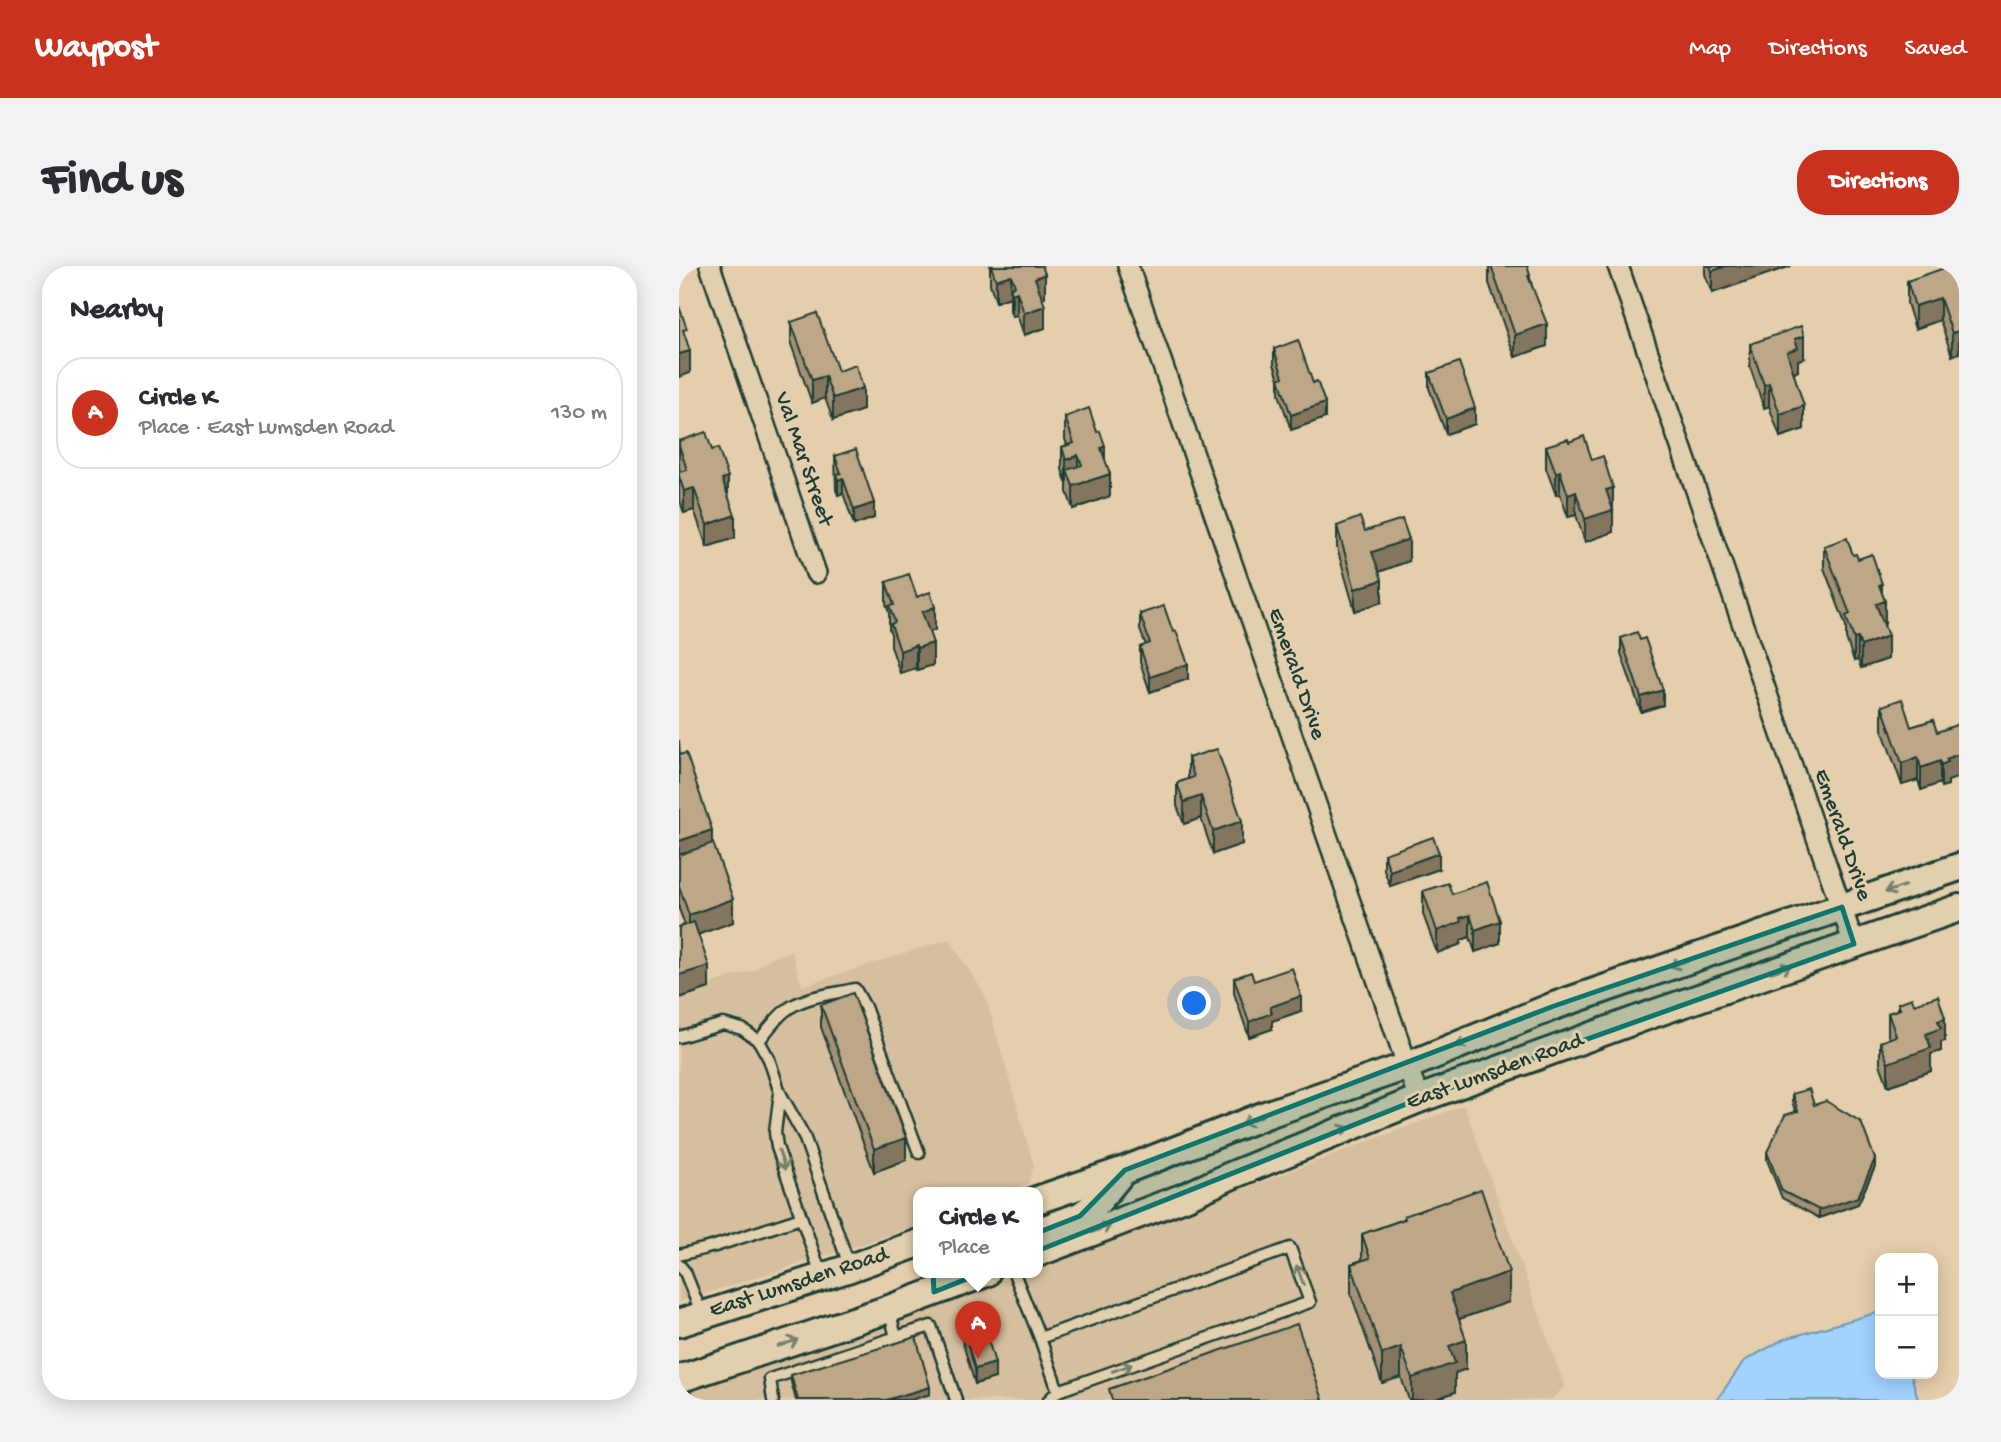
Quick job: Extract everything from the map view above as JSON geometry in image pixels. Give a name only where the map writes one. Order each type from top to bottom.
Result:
[{"type":"main road","name":"East Lumsden Road","points":[[1043,1198],[1125,1170],[1268,1114],[1407,1066],[1554,1006],[1959,867]]},
{"type":"main road","name":"East Lumsden Road","points":[[1043,1251],[1187,1196],[1419,1099],[1647,1016],[1959,908]]},
{"type":"main road","points":[[1043,1230],[1080,1216],[1094,1206],[1125,1170]]},
{"type":"main road","name":"East Lumsden Road","points":[[691,1319],[850,1268],[913,1244]]},
{"type":"main road","points":[[679,1379],[889,1309],[935,1283],[960,1278]]},
{"type":"street","name":"Val Mar Street","points":[[710,266],[816,573]]},
{"type":"street","name":"Emerald Drive","points":[[1128,266],[1419,1099]]},
{"type":"street","name":"Emerald Drive","points":[[1618,266],[1854,944]]},
{"type":"lane","points":[[759,1041],[781,1013],[790,1007],[807,1000],[855,989],[865,1007],[919,1153]]},
{"type":"lane","points":[[679,1037],[723,1024],[742,1029],[765,1049],[780,1093],[804,1136],[850,1268]]},
{"type":"lane","points":[[780,1093],[775,1132],[777,1147],[822,1277]]},
{"type":"lane","points":[[679,1255],[715,1246],[801,1217]]},
{"type":"lane","points":[[1039,1338],[1290,1248],[1310,1302],[1058,1391],[1049,1400]]},
{"type":"lane","points":[[679,1265],[685,1272],[691,1319]]},
{"type":"lane","points":[[1016,1278],[1058,1391]]},
{"type":"lane","points":[[889,1309],[896,1337]]},
{"type":"lane","points":[[773,1400],[770,1379],[931,1326],[956,1400]]},
{"type":"highlighted area","points":[[1842,907],[1854,944],[1419,1099],[934,1292],[933,1274],[1080,1216],[1125,1170],[1554,1006]]},
{"type":"shaded area","points":[[949,939],[985,995],[1034,1166],[1028,1184],[1020,1187],[913,1187],[913,1228],[679,1302],[679,993],[755,970],[769,959],[791,951],[802,986]]},
{"type":"shaded area","points":[[1464,1105],[1565,1387],[1550,1400],[679,1400],[679,1392],[948,1302],[1008,1278],[1043,1278],[1043,1265]]},
{"type":"water","points":[[1875,1313],[1875,1379],[1912,1379],[1918,1400],[1717,1400],[1744,1361],[1784,1339]]},
{"type":"building","points":[[991,266],[1042,266],[1045,274],[1035,278],[1045,306],[1024,313],[1017,292],[1012,294],[1010,288],[1015,286],[1011,275],[996,280]]},
{"type":"building","points":[[1491,266],[1527,266],[1528,276],[1547,324],[1515,335]]},
{"type":"building","points":[[1710,266],[1726,266],[1712,271]]},
{"type":"building","points":[[1950,266],[1959,266],[1959,331],[1952,333],[1940,298],[1915,306],[1907,281]]},
{"type":"building","points":[[679,306],[687,329],[683,330],[690,351],[679,354]]},
{"type":"building","points":[[817,313],[838,371],[856,365],[863,388],[833,398],[825,376],[812,380],[791,322]]},
{"type":"building","points":[[1801,326],[1804,336],[1795,339],[1798,348],[1787,352],[1804,406],[1780,414],[1769,383],[1764,385],[1750,344]]},
{"type":"building","points":[[1298,340],[1313,383],[1317,381],[1325,403],[1291,415],[1279,379],[1283,377],[1274,349]]},
{"type":"building","points":[[1459,362],[1475,408],[1446,419],[1429,373]]},
{"type":"building","points":[[1089,408],[1105,446],[1101,448],[1110,474],[1073,486],[1067,470],[1082,465],[1078,455],[1066,460],[1062,447],[1074,443],[1065,417]]},
{"type":"building","points":[[706,432],[712,450],[718,448],[728,477],[722,479],[735,515],[707,525],[694,488],[684,491],[679,476],[679,472],[687,470],[679,441]]},
{"type":"building","points":[[1584,436],[1592,460],[1603,456],[1613,488],[1606,490],[1613,510],[1585,519],[1576,492],[1568,495],[1560,471],[1556,473],[1546,446]]},
{"type":"building","points":[[856,449],[874,503],[854,510],[843,478],[838,480],[836,474],[841,473],[835,456]]},
{"type":"building","points":[[1360,517],[1365,531],[1402,519],[1409,539],[1372,552],[1382,580],[1355,589],[1337,526]]},
{"type":"building","points":[[1847,538],[1853,555],[1856,554],[1858,559],[1872,554],[1885,601],[1876,604],[1888,636],[1861,646],[1858,638],[1854,639],[1846,616],[1850,614],[1824,546]]},
{"type":"building","points":[[909,574],[917,597],[930,592],[935,607],[922,612],[933,643],[900,651],[891,624],[895,622],[889,606],[894,605],[886,582]]},
{"type":"building","points":[[1164,606],[1188,664],[1150,677],[1140,647],[1150,643],[1140,614]]},
{"type":"building","points":[[1637,632],[1640,640],[1645,638],[1663,690],[1641,697],[1621,638]]},
{"type":"building","points":[[1902,699],[1911,727],[1933,720],[1937,732],[1959,724],[1959,754],[1946,759],[1948,762],[1941,765],[1940,761],[1921,768],[1918,757],[1902,763],[1882,706]]},
{"type":"building","points":[[1217,749],[1242,821],[1213,831],[1201,796],[1184,802],[1177,783],[1194,777],[1188,758]]},
{"type":"building","points":[[686,753],[712,830],[679,841],[679,755]]},
{"type":"building","points":[[1433,837],[1439,853],[1390,871],[1384,854]]},
{"type":"building","points":[[713,843],[733,899],[689,915],[679,886],[679,855]]},
{"type":"building","points":[[1487,882],[1500,921],[1475,930],[1470,915],[1460,918],[1461,922],[1437,931],[1423,891],[1448,883],[1452,894]]},
{"type":"building","points":[[694,922],[709,966],[679,975],[679,927]]},
{"type":"building","points":[[1292,968],[1301,996],[1270,1007],[1272,1013],[1249,1022],[1234,978],[1251,972],[1254,981]]},
{"type":"building","points":[[853,993],[906,1138],[874,1149],[821,1005]]},
{"type":"building","points":[[1938,996],[1945,1018],[1938,1021],[1941,1028],[1926,1034],[1931,1048],[1888,1063],[1880,1042],[1896,1036],[1888,1013],[1900,1009],[1898,1003],[1912,998],[1914,1004]]},
{"type":"building","points":[[1809,1089],[1814,1105],[1826,1101],[1861,1122],[1875,1159],[1858,1197],[1819,1210],[1782,1191],[1767,1152],[1785,1115],[1798,1111],[1792,1094]]},
{"type":"building","points":[[1481,1189],[1509,1272],[1450,1293],[1466,1340],[1449,1346],[1455,1363],[1412,1378],[1401,1347],[1382,1354],[1351,1264],[1370,1258],[1362,1234]]},
{"type":"building","points":[[982,1319],[995,1363],[975,1369],[962,1325]]},
{"type":"building","points":[[1297,1324],[1323,1400],[1112,1400],[1109,1389]]},
{"type":"building","points":[[916,1337],[930,1387],[886,1400],[798,1400],[791,1375]]},
{"type":"place","name":"Circle K","points":[[978,1359]]}]
